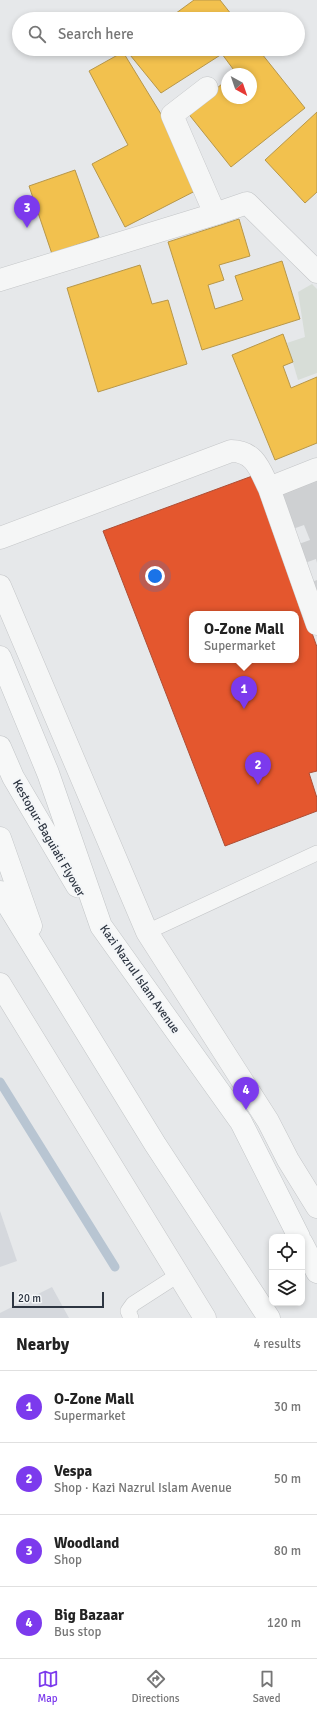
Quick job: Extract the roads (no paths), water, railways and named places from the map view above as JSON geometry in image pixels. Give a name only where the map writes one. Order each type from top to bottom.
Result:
[{"type":"main road","name":"Kazi Nazrul Islam Avenue","points":[[0,657],[48,773],[101,926],[241,1122],[297,1234]]},
{"type":"main road","name":"Kestopur-Baguiati Flyover","points":[[0,747],[13,777],[101,926]]},
{"type":"main road","points":[[0,838],[47,970]]},
{"type":"main road","points":[[0,892],[155,1144],[268,1318]]},
{"type":"main road","points":[[305,1249],[317,1272]]},
{"type":"street","points":[[208,88],[172,115],[215,214]]},
{"type":"street","points":[[0,280],[247,203],[317,272]]},
{"type":"street","points":[[0,538],[231,452],[242,452],[252,458],[269,488],[317,624]]},
{"type":"street","points":[[269,488],[317,469]]},
{"type":"street","points":[[0,586],[147,932],[268,1121],[288,1160],[317,1207]]},
{"type":"street","points":[[0,984],[205,1318]]},
{"type":"lane","points":[[147,932],[317,853]]},
{"type":"lane","points":[[131,1318],[128,1311],[132,1304],[178,1275]]},
{"type":"waterway","points":[[0,1082],[115,1267]]},
{"type":"place","name":"Woodland","points":[[27,228]]},
{"type":"place","name":"O-Zone Mall","points":[[244,709]]},
{"type":"place","name":"Vespa","points":[[258,785]]},
{"type":"place","name":"Big Bazaar","points":[[246,1110]]}]
